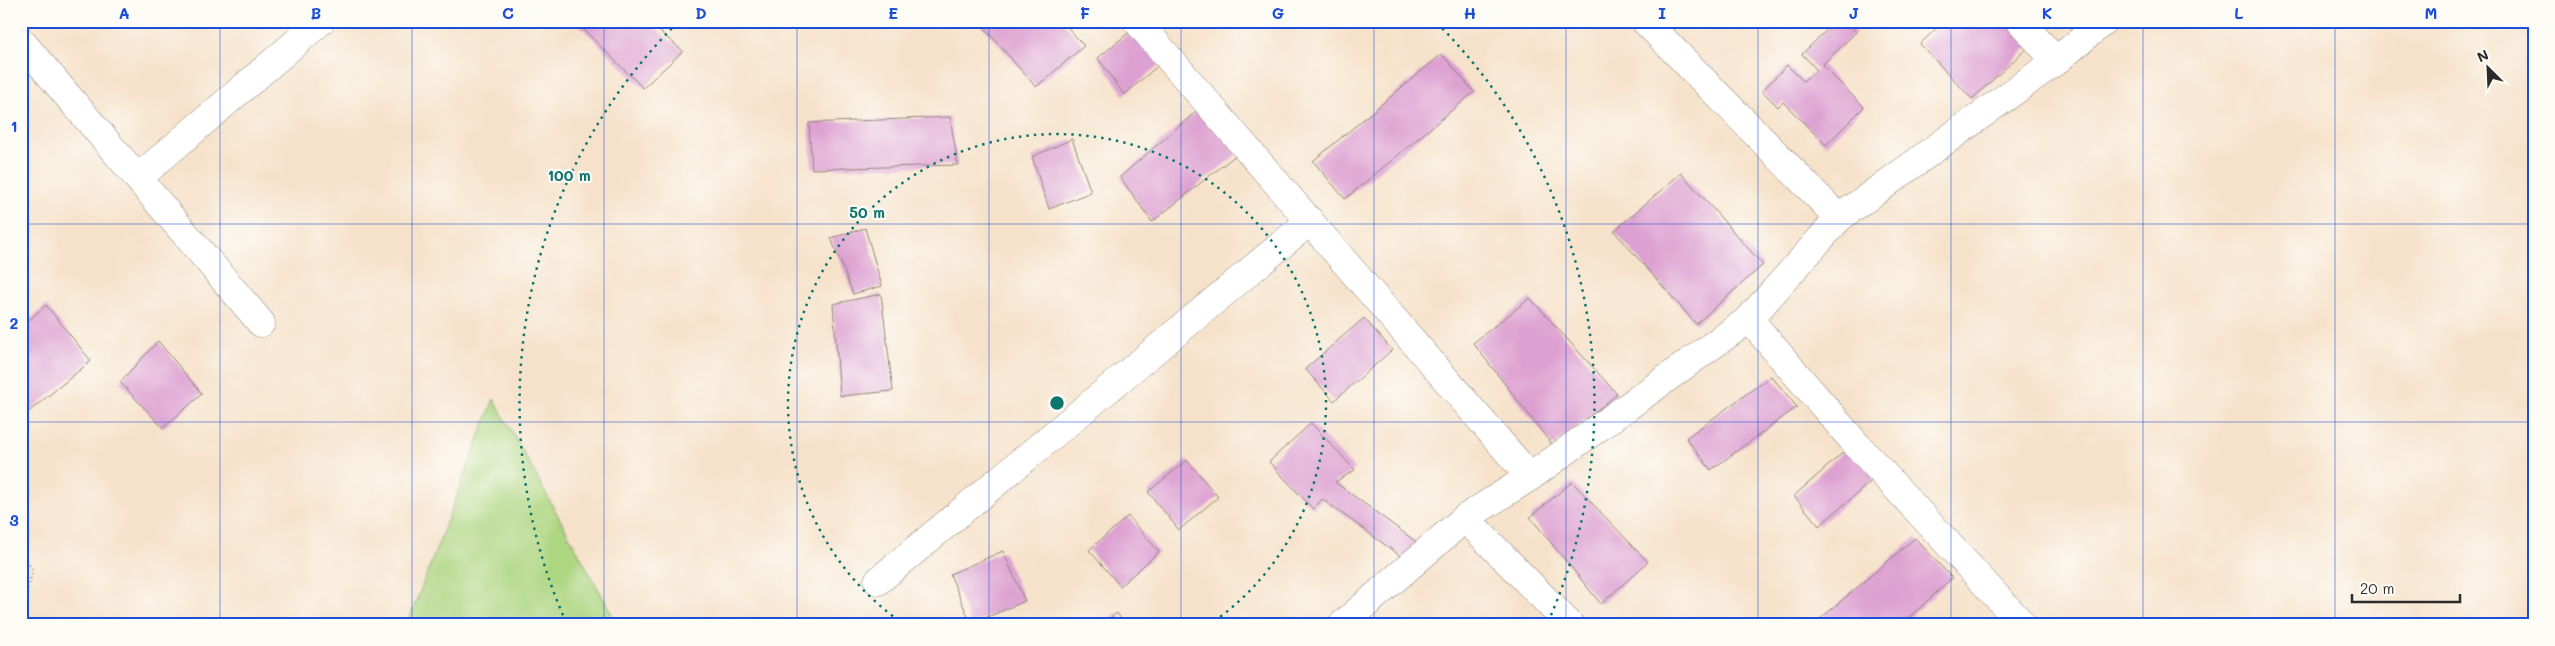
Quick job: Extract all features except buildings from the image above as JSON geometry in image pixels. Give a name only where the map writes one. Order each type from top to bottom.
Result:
[{"type":"street","points":[[139,177],[321,21]]},
{"type":"street","points":[[1137,21],[1530,477]]},
{"type":"street","points":[[1646,21],[1839,218]]},
{"type":"street","points":[[2020,21],[2056,62]]},
{"type":"street","points":[[1342,625],[1465,518],[1530,477],[1749,319],[1839,218],[2056,62],[2104,21]]},
{"type":"street","points":[[21,41],[261,322]]},
{"type":"street","points":[[878,581],[1310,221]]},
{"type":"street","points":[[1749,319],[1856,444],[2023,625]]},
{"type":"street","points":[[1465,518],[1570,625]]},
{"type":"path","points":[[21,552],[33,572],[26,593],[21,597]]},
{"type":"green space","points":[[494,399],[618,625],[407,625]]}]
